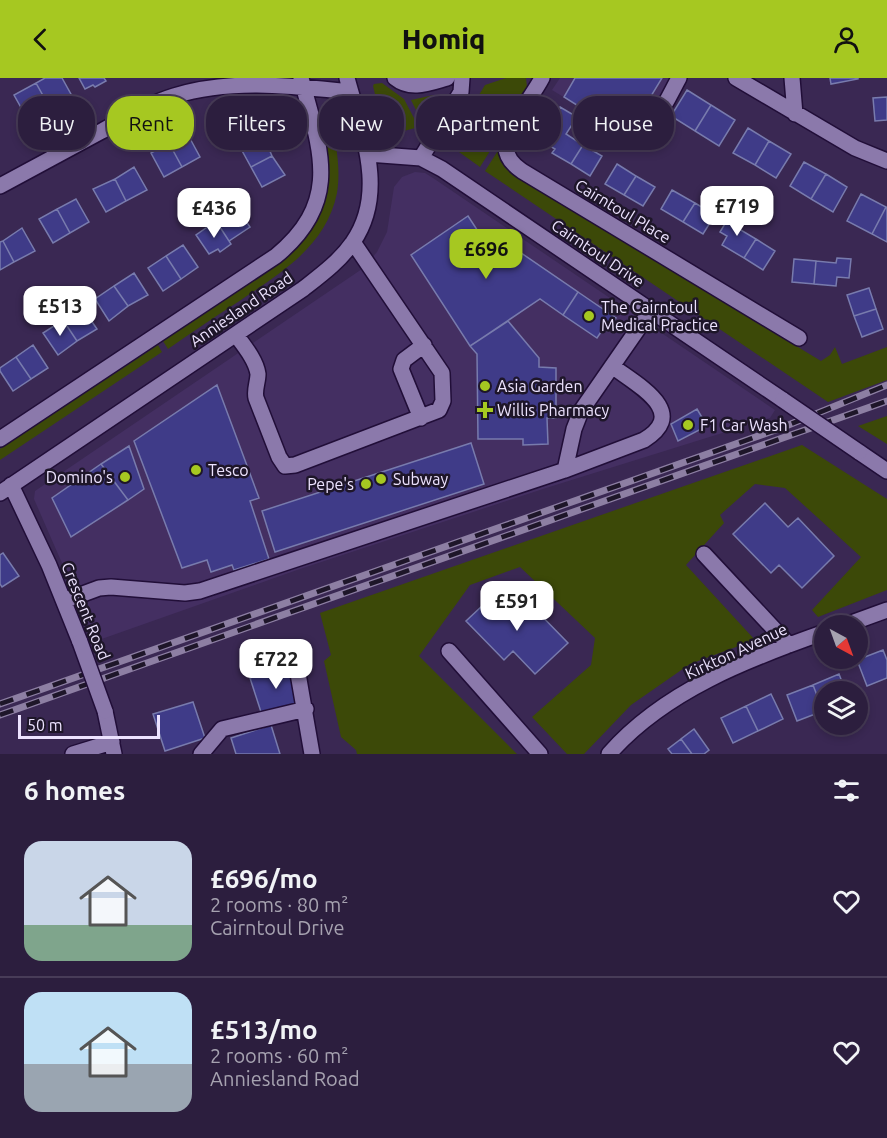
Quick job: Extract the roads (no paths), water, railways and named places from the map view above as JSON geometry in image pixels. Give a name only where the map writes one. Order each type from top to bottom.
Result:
[{"type":"street","points":[[400,81],[419,85],[447,78]]},
{"type":"street","points":[[421,158],[460,92],[463,84],[462,78]]},
{"type":"street","name":"Cairntoul Place","points":[[542,78],[507,138],[507,153],[513,164],[799,338]]},
{"type":"street","points":[[668,96],[679,78]]},
{"type":"street","points":[[736,78],[855,148],[885,160]]},
{"type":"street","points":[[792,78],[795,114]]},
{"type":"street","points":[[0,186],[124,118],[174,96],[194,91],[231,87],[302,83],[349,85]]},
{"type":"street","name":"Anniesland Road","points":[[0,439],[276,256],[296,237],[315,206],[321,176],[319,149],[302,83]]},
{"type":"street","name":"Anniesland Road","points":[[6,489],[313,282],[341,257],[361,228],[369,203],[371,173],[349,85]]},
{"type":"street","name":"Cairntoul Drive","points":[[368,154],[421,158],[470,187],[887,471]]},
{"type":"street","points":[[236,334],[258,372],[256,399],[281,463],[285,466],[295,465],[439,410],[443,401],[442,373],[353,242]]},
{"type":"street","points":[[566,470],[577,420],[587,401],[651,310]]},
{"type":"street","points":[[421,418],[401,369],[404,360],[424,345]]},
{"type":"street","points":[[64,601],[99,588],[111,587],[185,593],[200,591],[566,470],[644,440],[656,432],[663,423],[663,412],[658,403],[612,366]]},
{"type":"street","name":"Crescent Road","points":[[6,489],[64,601],[105,711],[113,748]]},
{"type":"street","points":[[704,554],[789,645]]},
{"type":"street","points":[[868,617],[887,610]]},
{"type":"street","name":"Kirkton Avenue","points":[[609,754],[649,717],[705,681],[814,636]]},
{"type":"street","points":[[449,651],[540,754]]},
{"type":"street","points":[[296,662],[312,754]]},
{"type":"street","points":[[201,754],[222,729],[306,709]]},
{"type":"street","points":[[73,754],[113,748]]},
{"type":"railway","points":[[0,704],[781,428],[887,385]]},
{"type":"railway","points":[[0,715],[887,401]]},
{"type":"place","name":"The Cairntoul Medical Practice","points":[[589,316]]},
{"type":"place","name":"Asia Garden","points":[[485,386]]},
{"type":"place","name":"Willis Pharmacy","points":[[485,410]]},
{"type":"place","name":"F1 Car Wash","points":[[688,425]]},
{"type":"place","name":"Tesco","points":[[196,470]]},
{"type":"place","name":"Domino's","points":[[125,477]]},
{"type":"place","name":"Subway","points":[[381,479]]},
{"type":"place","name":"Pepe's","points":[[366,484]]}]
